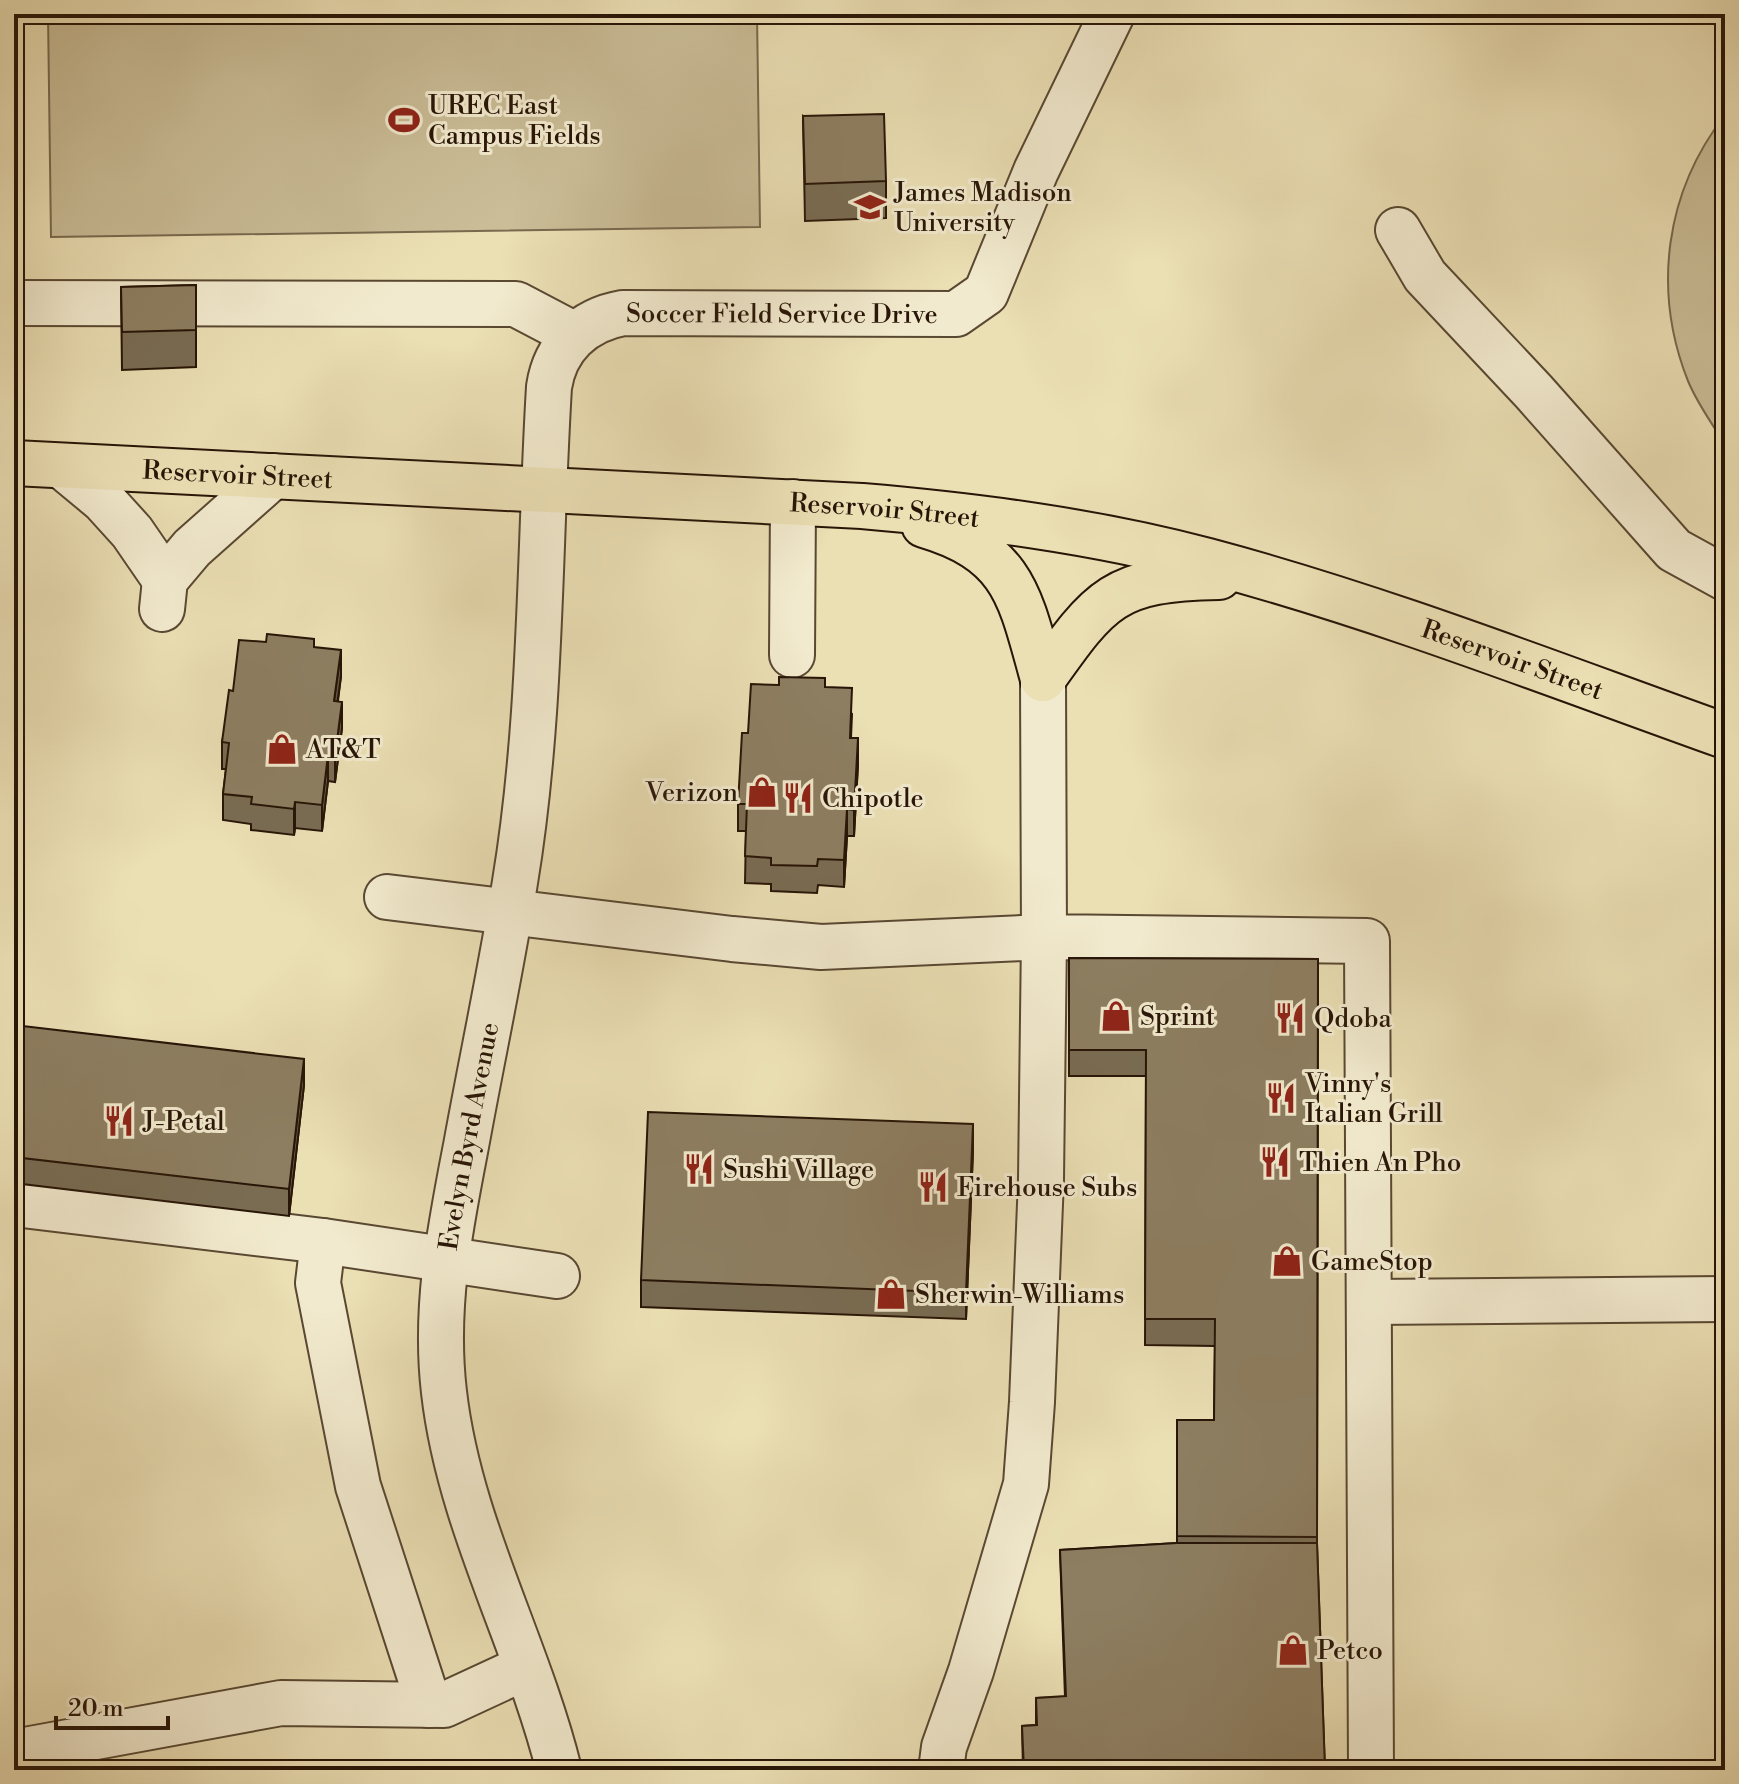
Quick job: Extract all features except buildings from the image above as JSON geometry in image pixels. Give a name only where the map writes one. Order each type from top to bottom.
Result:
[{"type":"main road","name":"Reservoir Street","points":[[14,463],[862,506],[956,514],[1081,533],[1206,560],[1263,577],[1448,638],[1725,736]]},
{"type":"main road","points":[[862,506],[957,535],[986,554],[1010,580],[1022,605],[1043,679]]},
{"type":"main road","points":[[1043,679],[1081,625],[1102,605],[1124,591],[1148,582],[1177,579],[1263,577]]},
{"type":"street","name":"Soccer Field Service Drive","points":[[575,335],[602,318],[623,313],[956,314],[986,293],[1036,171],[1112,14]]},
{"type":"street","points":[[1398,230],[1425,276],[1534,392],[1674,550],[1725,578]]},
{"type":"street","points":[[14,303],[516,304],[575,335],[561,352],[550,382],[543,489]]},
{"type":"street","points":[[62,466],[132,532],[163,594],[192,548],[273,476]]},
{"type":"street","name":"Evelyn Byrd Avenue","points":[[543,489],[532,738],[525,817],[445,1260],[441,1347],[450,1432],[463,1487],[559,1770]]},
{"type":"street","points":[[792,655],[793,502]]},
{"type":"street","points":[[941,1770],[944,1747],[971,1671],[1026,1484],[1038,1267],[1044,937],[1043,679]]},
{"type":"street","points":[[387,897],[821,947],[1044,937],[1367,941],[1371,1770]]},
{"type":"street","points":[[14,1204],[323,1241],[557,1276]]},
{"type":"street","points":[[323,1241],[318,1283],[358,1486],[429,1705]]},
{"type":"street","points":[[1370,1302],[1725,1299]]},
{"type":"street","points":[[14,1752],[281,1703],[444,1705],[526,1667]]},
{"type":"shaded area","name":"UREC East Campus Fields","points":[[48,14],[757,14],[760,227],[51,237]]},
{"type":"shaded area","points":[[1725,115],[1725,219],[1716,257],[1715,280],[1725,343],[1725,444],[1688,381],[1670,312],[1668,277],[1670,243],[1677,209],[1689,176]]},
{"type":"place","name":"UREC East Campus Fields","points":[[404,120]]},
{"type":"place","name":"James Madison University","points":[[870,207]]},
{"type":"place","name":"AT&T","points":[[282,749]]},
{"type":"place","name":"Verizon","points":[[762,792]]},
{"type":"place","name":"Chipotle","points":[[798,798]]},
{"type":"place","name":"Sprint","points":[[1116,1016]]},
{"type":"place","name":"Qdoba","points":[[1290,1018]]},
{"type":"place","name":"Vinny's Italian Grill","points":[[1281,1098]]},
{"type":"place","name":"J-Petal","points":[[119,1121]]},
{"type":"place","name":"Thien An Pho","points":[[1275,1162]]},
{"type":"place","name":"Sushi Village","points":[[699,1169]]},
{"type":"place","name":"Firehouse Subs","points":[[933,1187]]},
{"type":"place","name":"GameStop","points":[[1287,1261]]},
{"type":"place","name":"Sherwin-Williams","points":[[891,1294]]},
{"type":"place","name":"Petco","points":[[1293,1650]]}]
